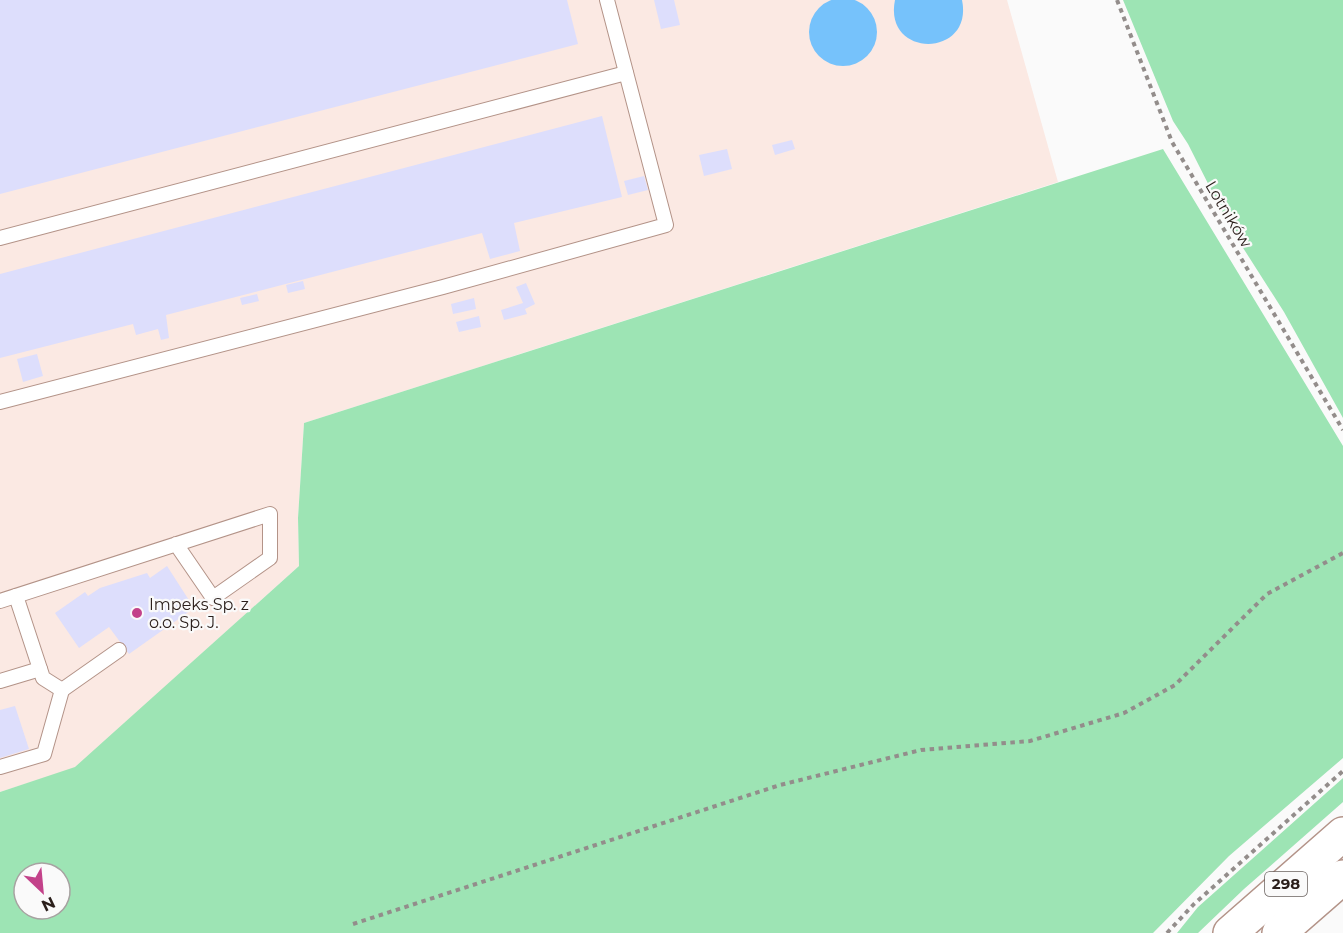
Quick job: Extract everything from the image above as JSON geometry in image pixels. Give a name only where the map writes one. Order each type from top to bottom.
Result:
[{"type":"main road","name":"298","points":[[1230,933],[1343,834]]},
{"type":"main road","name":"298","points":[[1279,933],[1343,877]]},
{"type":"lane","points":[[0,402],[443,287],[666,225],[607,0]]},
{"type":"lane","points":[[0,238],[626,73]]},
{"type":"lane","points":[[0,601],[176,544],[270,514],[270,558],[213,598],[176,544]]},
{"type":"lane","points":[[16,596],[44,678],[62,690]]},
{"type":"lane","points":[[0,767],[44,754],[62,690],[119,650]]},
{"type":"lane","points":[[0,681],[40,669]]},
{"type":"path","name":"Lotników","points":[[1116,0],[1172,142],[1343,430]]},
{"type":"path","points":[[353,924],[780,785],[921,750],[1030,741],[1124,713],[1175,685],[1267,594],[1343,553]]},
{"type":"path","points":[[1167,933],[1194,904],[1343,771]]},
{"type":"shaded area","points":[[0,0],[1007,0],[1058,182],[304,423],[298,518],[299,566],[75,768],[0,792]]},
{"type":"green space","points":[[1123,0],[1343,0],[1343,418],[1284,312],[1231,229],[1188,144],[1173,121]]},
{"type":"green space","points":[[1163,149],[1343,446],[1343,758],[1229,856],[1153,933],[0,933],[0,792],[75,767],[299,566],[298,518],[304,423]]},
{"type":"green space","points":[[1343,778],[1343,802],[1244,889],[1198,933],[1177,933],[1198,907]]},
{"type":"water","points":[[836,-2],[850,-2],[862,3],[872,13],[877,32],[872,51],[862,61],[850,66],[836,66],[824,61],[814,51],[809,39],[809,25],[814,13],[824,3]]},
{"type":"water","points":[[895,0],[962,0],[962,19],[955,33],[943,41],[929,44],[914,41],[902,33],[895,19]]},
{"type":"building","points":[[0,0],[567,0],[578,44],[0,194]]},
{"type":"building","points":[[654,0],[674,0],[680,25],[661,29]]},
{"type":"building","points":[[602,116],[622,197],[514,223],[520,251],[490,259],[482,233],[166,315],[169,338],[161,340],[158,329],[136,335],[133,324],[0,358],[0,274]]},
{"type":"building","points":[[792,140],[795,149],[775,155],[772,145]]},
{"type":"building","points":[[727,149],[732,169],[704,176],[699,155]]},
{"type":"building","points":[[644,176],[648,190],[628,195],[624,181]]},
{"type":"building","points":[[303,281],[305,289],[288,293],[286,285]]},
{"type":"building","points":[[526,283],[535,304],[525,309],[527,314],[504,320],[501,310],[523,303],[516,287]]},
{"type":"building","points":[[257,294],[259,301],[242,305],[240,298]]},
{"type":"building","points":[[474,298],[476,309],[453,314],[451,304]]},
{"type":"building","points":[[479,316],[481,327],[459,332],[456,322]]},
{"type":"building","points":[[37,354],[43,376],[23,382],[17,359]]},
{"type":"building","points":[[167,566],[194,608],[129,654],[109,627],[79,648],[55,613],[85,592],[88,596],[100,588],[147,573],[150,578]]},
{"type":"building","points":[[15,706],[29,749],[0,758],[0,710]]},
{"type":"place","name":"Impeks Sp. z o.o. Sp. J.","points":[[137,613]]}]
